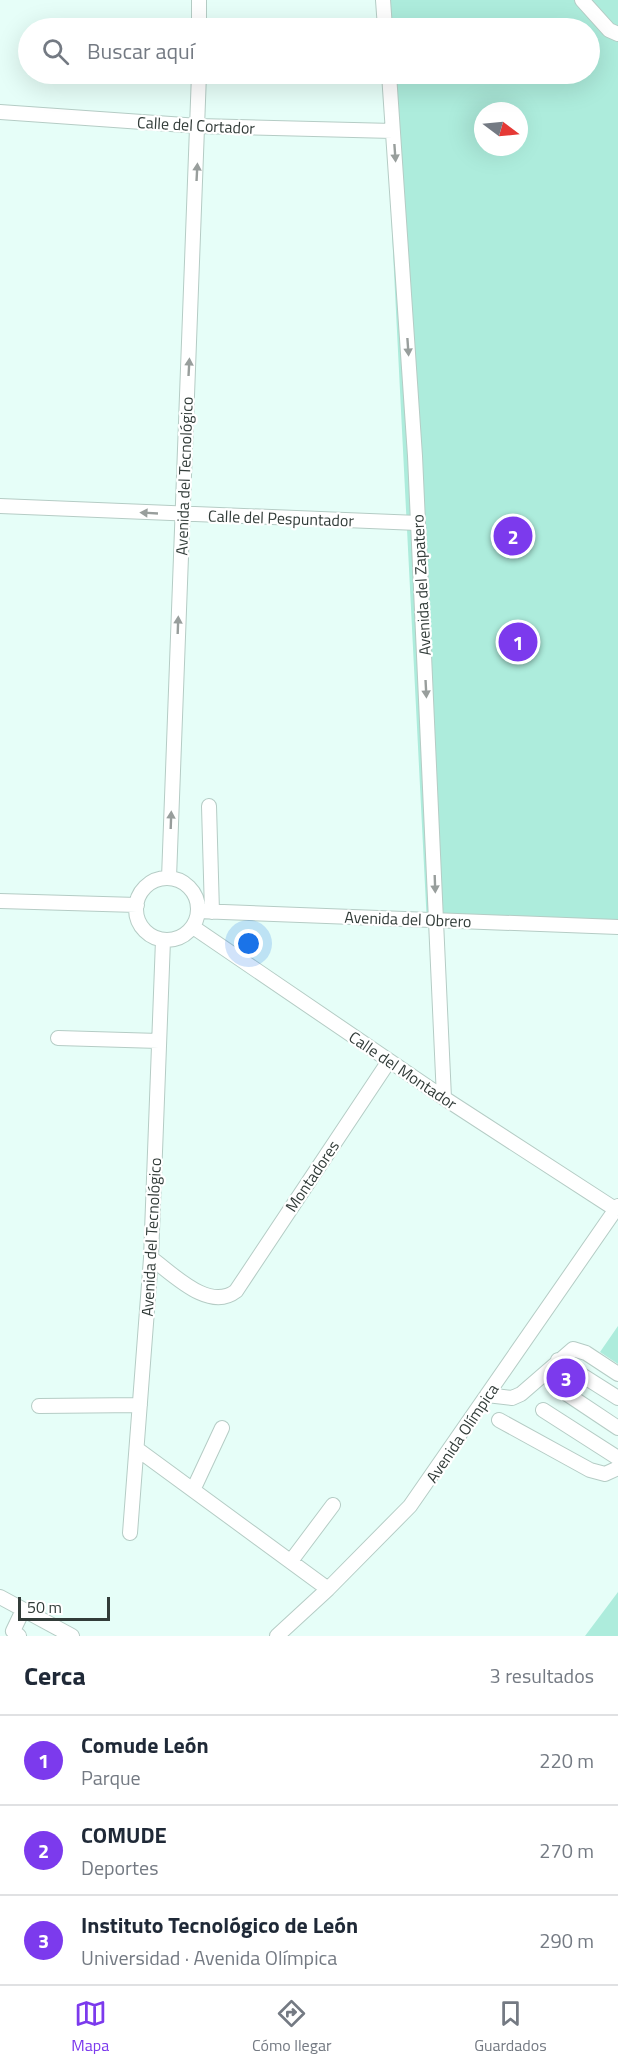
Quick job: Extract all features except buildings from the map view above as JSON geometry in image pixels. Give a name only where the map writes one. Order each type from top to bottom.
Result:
[{"type":"street","points":[[199,0],[199,18]]},
{"type":"street","points":[[383,0],[384,18]]},
{"type":"street","points":[[582,0],[598,18]]},
{"type":"street","points":[[600,19],[617,31]]},
{"type":"street","name":"Avenida del Tecnológico","points":[[169,878],[199,84]]},
{"type":"street","name":"Avenida del Zapatero","points":[[390,84],[418,523],[444,1098]]},
{"type":"street","name":"Calle del Cortador","points":[[0,112],[199,126],[393,131]]},
{"type":"street","name":"Calle del Pespuntador","points":[[0,506],[418,523]]},
{"type":"street","points":[[205,911],[187,885],[169,878],[151,883],[144,889],[137,906],[137,915],[146,932],[163,940],[174,940],[185,935],[205,911],[209,806]]},
{"type":"street","points":[[0,901],[137,906]]},
{"type":"street","name":"Avenida del Obrero","points":[[205,911],[618,927]]},
{"type":"street","name":"Calle del Montador","points":[[193,927],[444,1098],[617,1208]]},
{"type":"street","name":"Avenida del Tecnológico","points":[[130,1533],[151,1258],[163,940]]},
{"type":"street","points":[[58,1038],[159,1041]]},
{"type":"street","name":"Montadores","points":[[151,1258],[212,1298],[228,1297],[236,1291],[390,1061]]},
{"type":"street","name":"Avenida Olímpica","points":[[277,1636],[328,1589],[410,1506],[617,1208]]},
{"type":"street","points":[[487,1395],[512,1398],[521,1394],[573,1349],[579,1350],[618,1374]]},
{"type":"street","points":[[558,1360],[618,1398]]},
{"type":"street","points":[[561,1390],[618,1428]]},
{"type":"street","points":[[39,1406],[140,1405]]},
{"type":"street","points":[[543,1410],[618,1458]]},
{"type":"street","points":[[499,1420],[590,1470],[605,1474],[618,1468]]},
{"type":"street","points":[[194,1488],[222,1428]]},
{"type":"street","points":[[137,1449],[194,1488],[328,1589]]},
{"type":"street","points":[[291,1561],[333,1505]]},
{"type":"street","points":[[0,1597],[72,1636]]},
{"type":"street","points":[[19,1636],[14,1631],[14,1626],[23,1610]]},
{"type":"green space","points":[[380,0],[618,0],[618,925],[427,925],[385,84],[600,84],[600,18],[381,18]]},
{"type":"green space","points":[[618,1326],[618,1364],[600,1352]]},
{"type":"green space","points":[[618,1592],[618,1636],[585,1636]]},
{"type":"place","name":"COMUDE","points":[[513,536]]},
{"type":"place","name":"Comude León","points":[[518,642]]},
{"type":"place","name":"Instituto Tecnológico de León","points":[[566,1378]]}]
